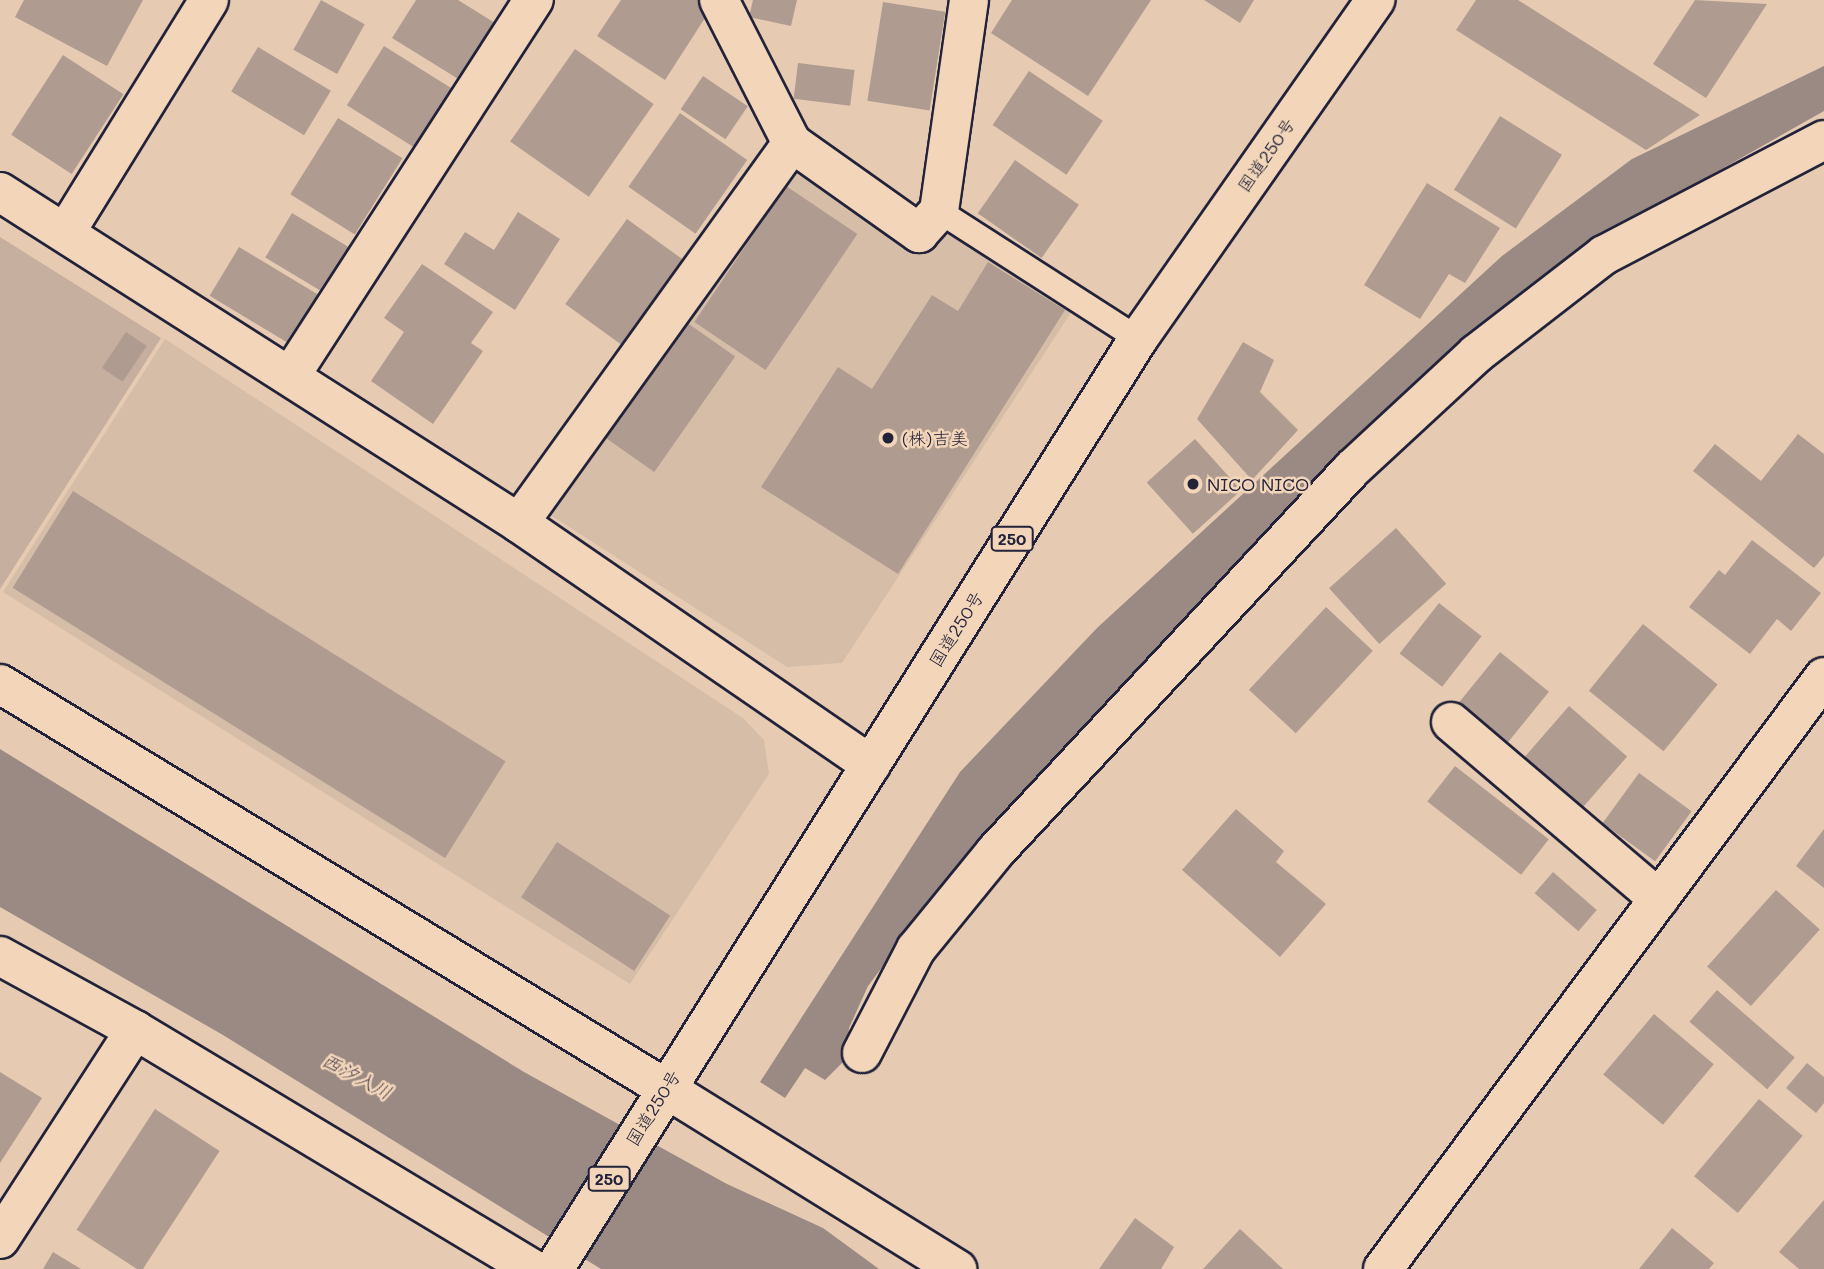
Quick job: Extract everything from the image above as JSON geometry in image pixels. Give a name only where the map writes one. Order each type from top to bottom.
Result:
[{"type":"main road","points":[[67,230],[208,0]]},
{"type":"main road","points":[[291,375],[534,0]]},
{"type":"main road","points":[[719,0],[792,143],[919,233],[939,211],[969,0]]},
{"type":"main road","name":"国道250号","points":[[554,1269],[665,1088],[1138,339],[1375,0]]},
{"type":"main road","points":[[862,1053],[916,949],[995,852],[1352,469],[1476,354],[1604,255],[1824,139]]},
{"type":"main road","points":[[519,523],[792,143]]},
{"type":"main road","points":[[0,191],[67,230],[519,523],[870,765]]},
{"type":"main road","points":[[1383,1269],[1823,681]]},
{"type":"main road","points":[[0,684],[665,1088],[957,1269]]},
{"type":"main road","points":[[1451,722],[1659,899]]},
{"type":"main road","points":[[0,956],[135,1030],[532,1269]]},
{"type":"main road","points":[[0,1239],[135,1030]]},
{"type":"lane","points":[[939,211],[1138,339]]},
{"type":"shaded area","points":[[800,170],[926,251],[953,231],[1076,305],[842,663],[787,667],[549,514],[781,173]]},
{"type":"shaded area","points":[[0,237],[161,338],[0,589]]},
{"type":"shaded area","points":[[165,339],[743,718],[764,740],[769,774],[630,984],[3,592]]},
{"type":"water","points":[[1824,66],[1824,111],[1633,219],[1199,608],[973,846],[868,986],[849,1028],[847,1058],[825,1080],[805,1068],[785,1098],[760,1082],[960,772],[1097,628],[1502,256],[1632,159]]},
{"type":"water","name":"西汐入川","points":[[0,749],[524,1072],[727,1184],[823,1228],[879,1269],[601,1269],[223,1035],[0,907]]},
{"type":"building","points":[[24,0],[143,0],[107,66],[15,17]]},
{"type":"building","points":[[321,0],[365,24],[337,74],[293,50]]},
{"type":"building","points":[[416,0],[458,0],[495,23],[460,80],[392,38]]},
{"type":"building","points":[[621,0],[701,0],[712,7],[665,80],[597,36]]},
{"type":"building","points":[[753,0],[797,0],[791,26],[749,17]]},
{"type":"building","points":[[1012,0],[1151,0],[1088,96],[991,33]]},
{"type":"building","points":[[1204,0],[1254,0],[1240,23]]},
{"type":"building","points":[[1476,0],[1518,0],[1700,115],[1646,150],[1456,30]]},
{"type":"building","points":[[1695,0],[1767,4],[1706,98],[1653,64]]},
{"type":"building","points":[[883,2],[945,12],[930,111],[867,101]]},
{"type":"building","points":[[384,46],[459,93],[422,152],[347,105]]},
{"type":"building","points":[[258,47],[331,91],[304,135],[231,92]]},
{"type":"building","points":[[575,49],[654,104],[589,197],[510,142]]},
{"type":"building","points":[[63,55],[123,94],[72,174],[11,135]]},
{"type":"building","points":[[798,63],[855,70],[850,106],[794,99]]},
{"type":"building","points":[[1029,71],[1103,121],[1066,175],[993,125]]},
{"type":"building","points":[[703,76],[748,106],[725,139],[681,109]]},
{"type":"building","points":[[680,113],[747,160],[696,234],[628,187]]},
{"type":"building","points":[[1500,116],[1562,155],[1516,228],[1454,190]]},
{"type":"building","points":[[338,118],[402,158],[355,235],[290,194]]},
{"type":"building","points":[[1015,160],[1079,205],[1042,258],[978,213]]},
{"type":"building","points":[[1427,183],[1500,228],[1465,283],[1449,274],[1420,319],[1364,285]]},
{"type":"building","points":[[786,186],[857,234],[766,370],[694,322]]},
{"type":"building","points":[[518,212],[560,239],[515,310],[444,264],[465,232],[494,250]]},
{"type":"building","points":[[292,213],[351,249],[324,293],[265,258]]},
{"type":"building","points":[[627,219],[685,261],[624,346],[565,304]]},
{"type":"building","points":[[239,247],[320,296],[291,345],[210,296]]},
{"type":"building","name":"(株)吉美","points":[[988,262],[1065,310],[898,574],[761,487],[838,367],[872,389],[932,295],[958,311]]},
{"type":"building","points":[[422,264],[493,312],[471,343],[483,351],[433,424],[371,381],[404,332],[384,318]]},
{"type":"building","points":[[686,322],[735,356],[654,472],[605,438]]},
{"type":"building","points":[[126,332],[147,346],[123,382],[102,368]]},
{"type":"building","points":[[1243,342],[1274,360],[1260,392],[1298,430],[1252,480],[1197,419]]},
{"type":"building","points":[[1798,434],[1824,454],[1824,556],[1814,568],[1693,471],[1715,444],[1761,481]]},
{"type":"building","points":[[1195,439],[1241,490],[1193,534],[1147,482]]},
{"type":"building","points":[[73,491],[506,761],[445,858],[13,588]]},
{"type":"building","points":[[1396,528],[1446,584],[1379,644],[1329,588]]},
{"type":"building","points":[[1752,540],[1821,593],[1791,631],[1777,619],[1750,654],[1689,607],[1719,570],[1725,575]]},
{"type":"building","points":[[1439,603],[1482,636],[1442,687],[1400,653]]},
{"type":"building","points":[[1326,607],[1373,651],[1296,733],[1249,690]]},
{"type":"building","points":[[1643,624],[1718,684],[1663,751],[1589,691]]},
{"type":"building","points":[[1500,652],[1549,692],[1506,745],[1457,706]]},
{"type":"building","points":[[1569,706],[1627,757],[1580,811],[1522,760]]},
{"type":"building","points":[[1455,766],[1549,839],[1521,875],[1427,801]]},
{"type":"building","points":[[1639,773],[1692,811],[1655,861],[1603,823]]},
{"type":"building","points":[[1236,809],[1284,851],[1276,862],[1326,904],[1280,957],[1182,870]]},
{"type":"building","points":[[1824,829],[1824,888],[1796,866]]},
{"type":"building","points":[[557,842],[670,916],[634,971],[521,897]]},
{"type":"building","points":[[1553,872],[1597,910],[1578,931],[1535,893]]},
{"type":"building","points":[[1776,890],[1820,929],[1751,1006],[1707,967]]},
{"type":"building","points":[[1717,990],[1795,1058],[1767,1089],[1689,1022]]},
{"type":"building","points":[[1654,1014],[1714,1064],[1663,1125],[1603,1075]]},
{"type":"building","points":[[1807,1063],[1824,1077],[1824,1103],[1816,1113],[1786,1088]]},
{"type":"building","points":[[0,1072],[42,1098],[0,1163]]},
{"type":"building","points":[[1759,1099],[1803,1136],[1738,1213],[1694,1176]]},
{"type":"building","points":[[155,1109],[220,1151],[143,1269],[137,1269],[77,1230]]},
{"type":"building","points":[[1824,1200],[1824,1269],[1799,1269],[1779,1252]]},
{"type":"building","points":[[1135,1218],[1174,1247],[1161,1269],[1099,1269]]},
{"type":"building","points":[[1672,1228],[1714,1263],[1709,1269],[1639,1269]]},
{"type":"building","points":[[1240,1229],[1283,1269],[1203,1269]]},
{"type":"building","points":[[53,1252],[81,1269],[43,1269]]},
{"type":"place","name":"(株)吉美","points":[[888,438]]},
{"type":"place","name":"NICO NICO","points":[[1193,484]]}]
